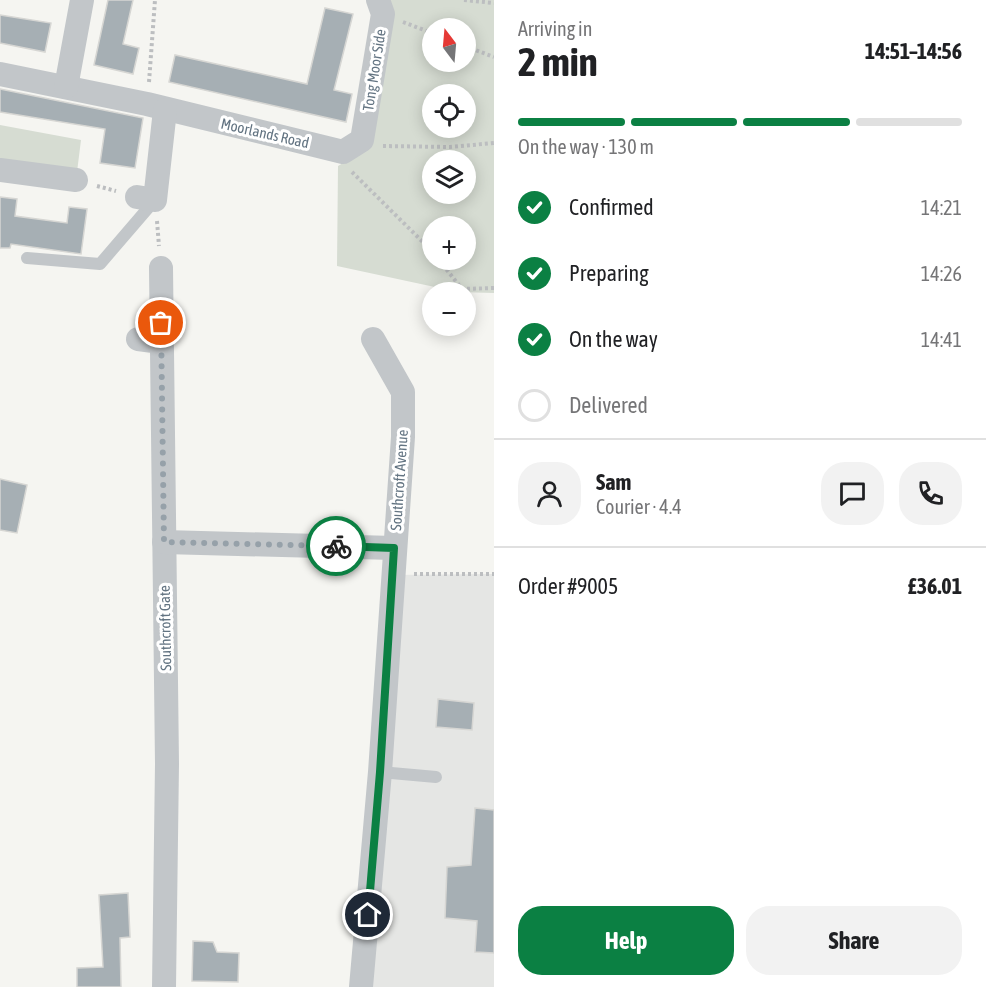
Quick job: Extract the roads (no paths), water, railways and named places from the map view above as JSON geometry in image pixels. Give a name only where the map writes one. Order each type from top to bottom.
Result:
[{"type":"street","points":[[66,87],[82,0]]},
{"type":"street","name":"Tong Moor Side","points":[[353,146],[380,7]]},
{"type":"street","name":"Moorlands Road","points":[[0,74],[353,146]]},
{"type":"street","points":[[146,199],[156,107]]},
{"type":"street","points":[[0,170],[76,180]]},
{"type":"street","name":"Southcroft Gate","points":[[161,268],[149,340],[164,542],[167,764],[164,987]]},
{"type":"street","name":"Southcroft Avenue","points":[[361,987],[380,772],[403,437],[403,392],[371,338]]},
{"type":"street","points":[[164,542],[394,548]]},
{"type":"lane","points":[[27,258],[100,264],[146,199]]},
{"type":"lane","points":[[380,772],[436,777]]}]
